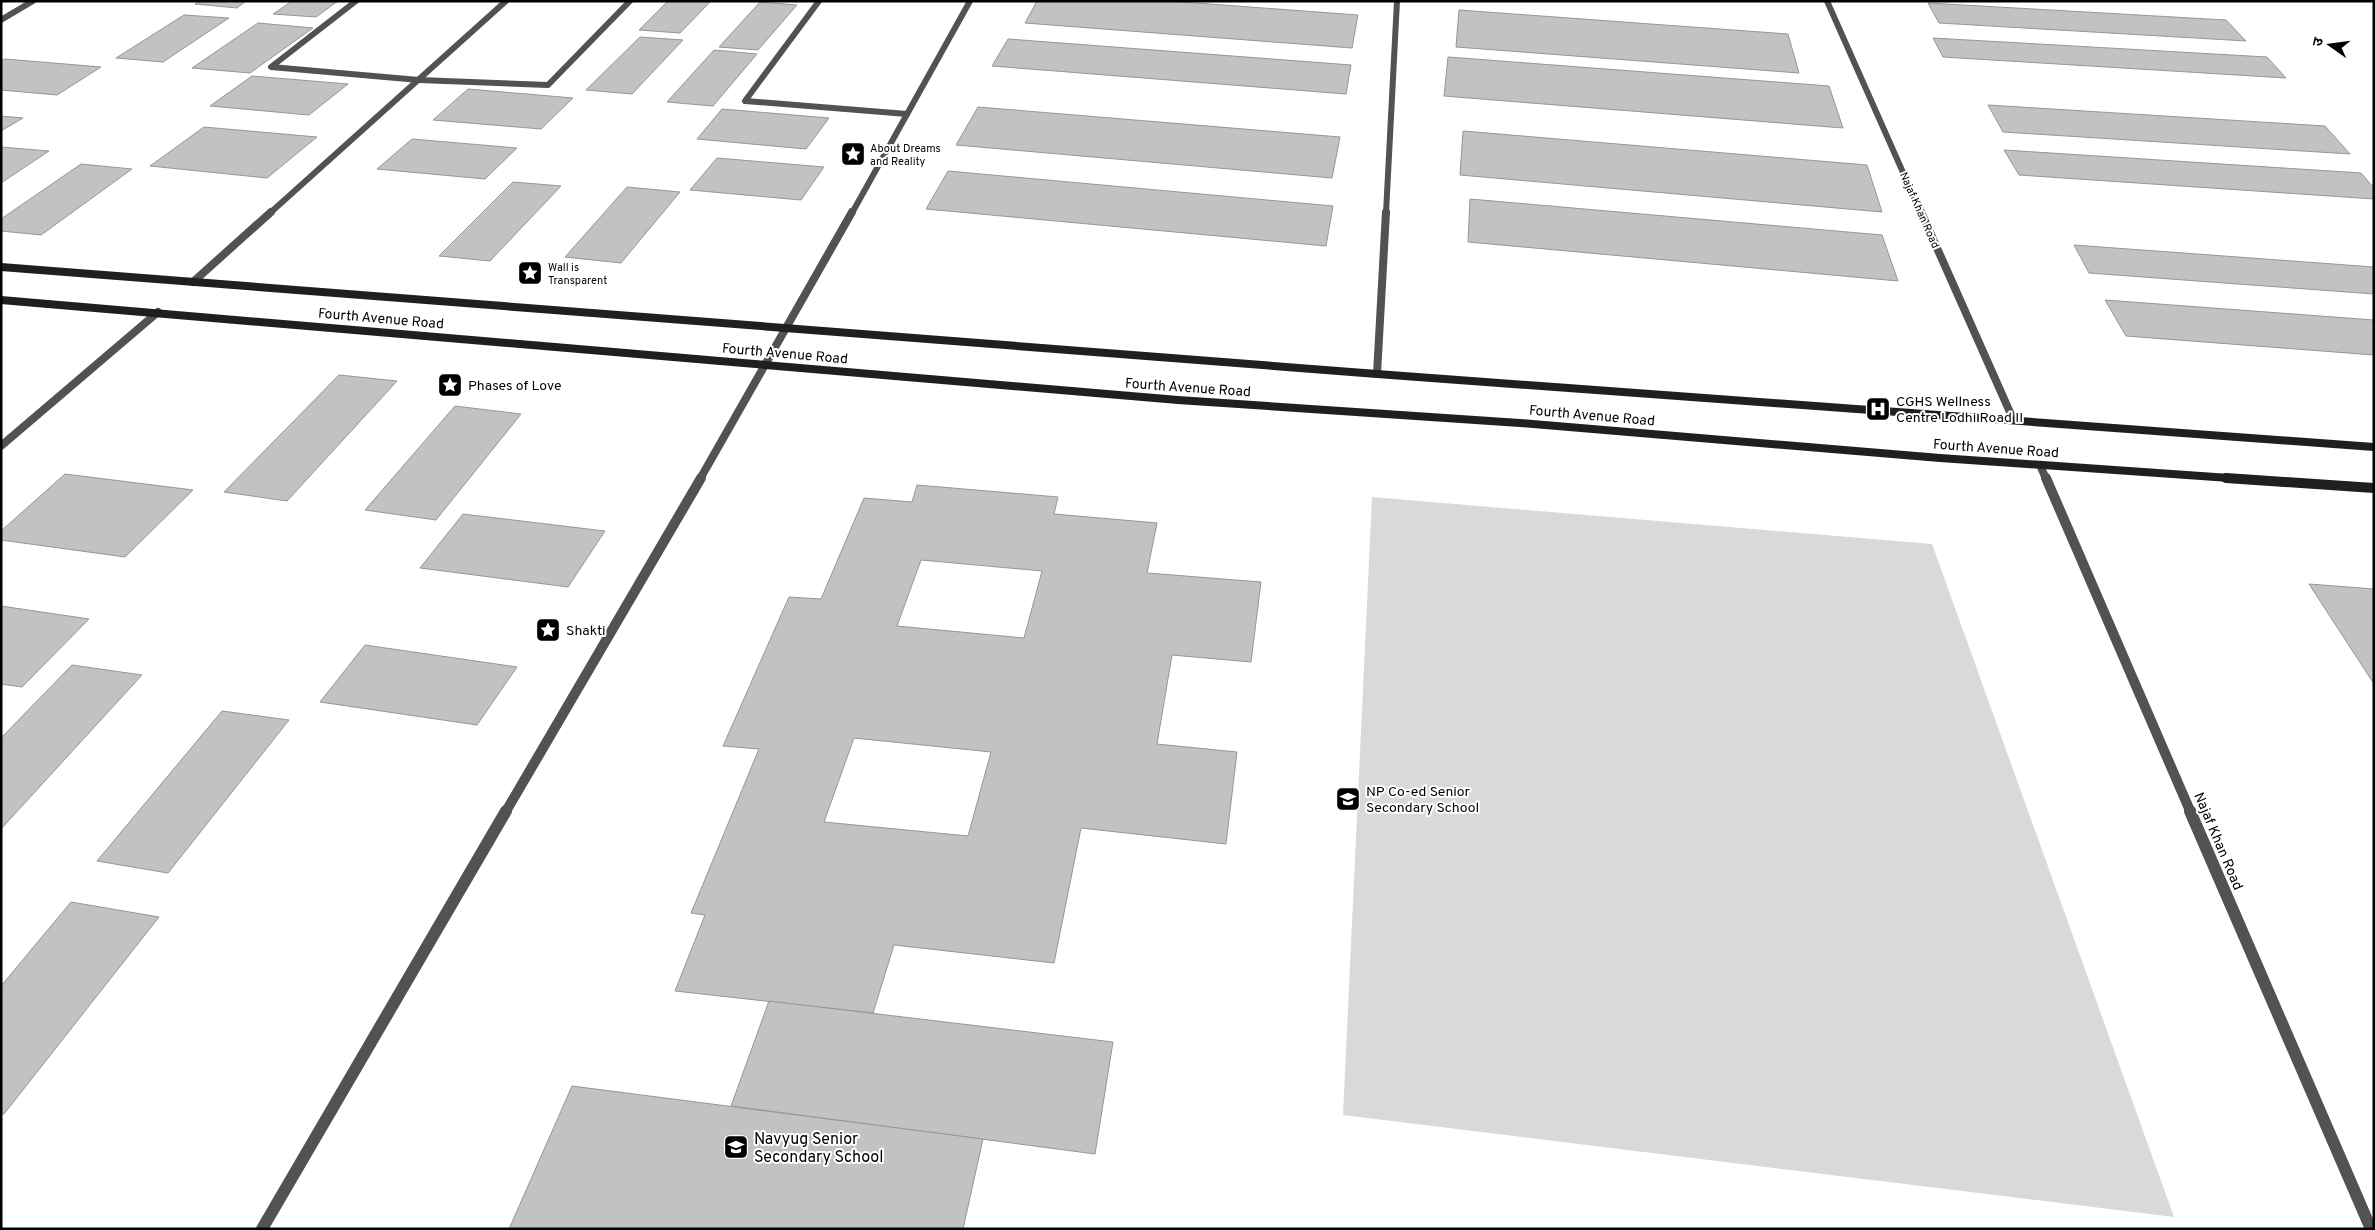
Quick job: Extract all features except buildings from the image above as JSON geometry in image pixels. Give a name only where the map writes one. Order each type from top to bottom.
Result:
[{"type":"main road","name":"Fourth Avenue Road","points":[[1,267],[1377,374],[2013,418],[2374,447]]},
{"type":"main road","name":"Fourth Avenue Road","points":[[1,300],[1168,399],[1520,423],[2040,465],[2374,488]]},
{"type":"street","points":[[1,20],[33,1]]},
{"type":"street","points":[[356,1],[271,67],[419,80],[548,85],[630,1]]},
{"type":"street","points":[[193,282],[506,1]]},
{"type":"street","points":[[818,1],[745,101],[908,114]]},
{"type":"street","points":[[262,1229],[788,328],[970,1]]},
{"type":"street","points":[[1377,374],[1397,1]]},
{"type":"street","name":"Najaf Khan Road","points":[[1827,1],[2013,418]]},
{"type":"street","points":[[1,446],[158,312]]},
{"type":"street","name":"Najaf Khan Road","points":[[2040,465],[2371,1229]]},
{"type":"shaded area","points":[[1372,497],[1932,544],[2174,1217],[1343,1115]]},
{"type":"place","name":"About Dreams and Reality","points":[[853,154]]},
{"type":"place","name":"Wall is Transparent","points":[[530,273]]},
{"type":"place","name":"Phases of Love","points":[[450,385]]},
{"type":"place","name":"CGHS Wellness Centre Lodhi Road II","points":[[1878,409]]},
{"type":"place","name":"Shakti","points":[[548,630]]},
{"type":"place","name":"NP Co-ed Senior Secondary School","points":[[1348,799]]},
{"type":"place","name":"Navyug Senior Secondary School","points":[[736,1147]]}]
